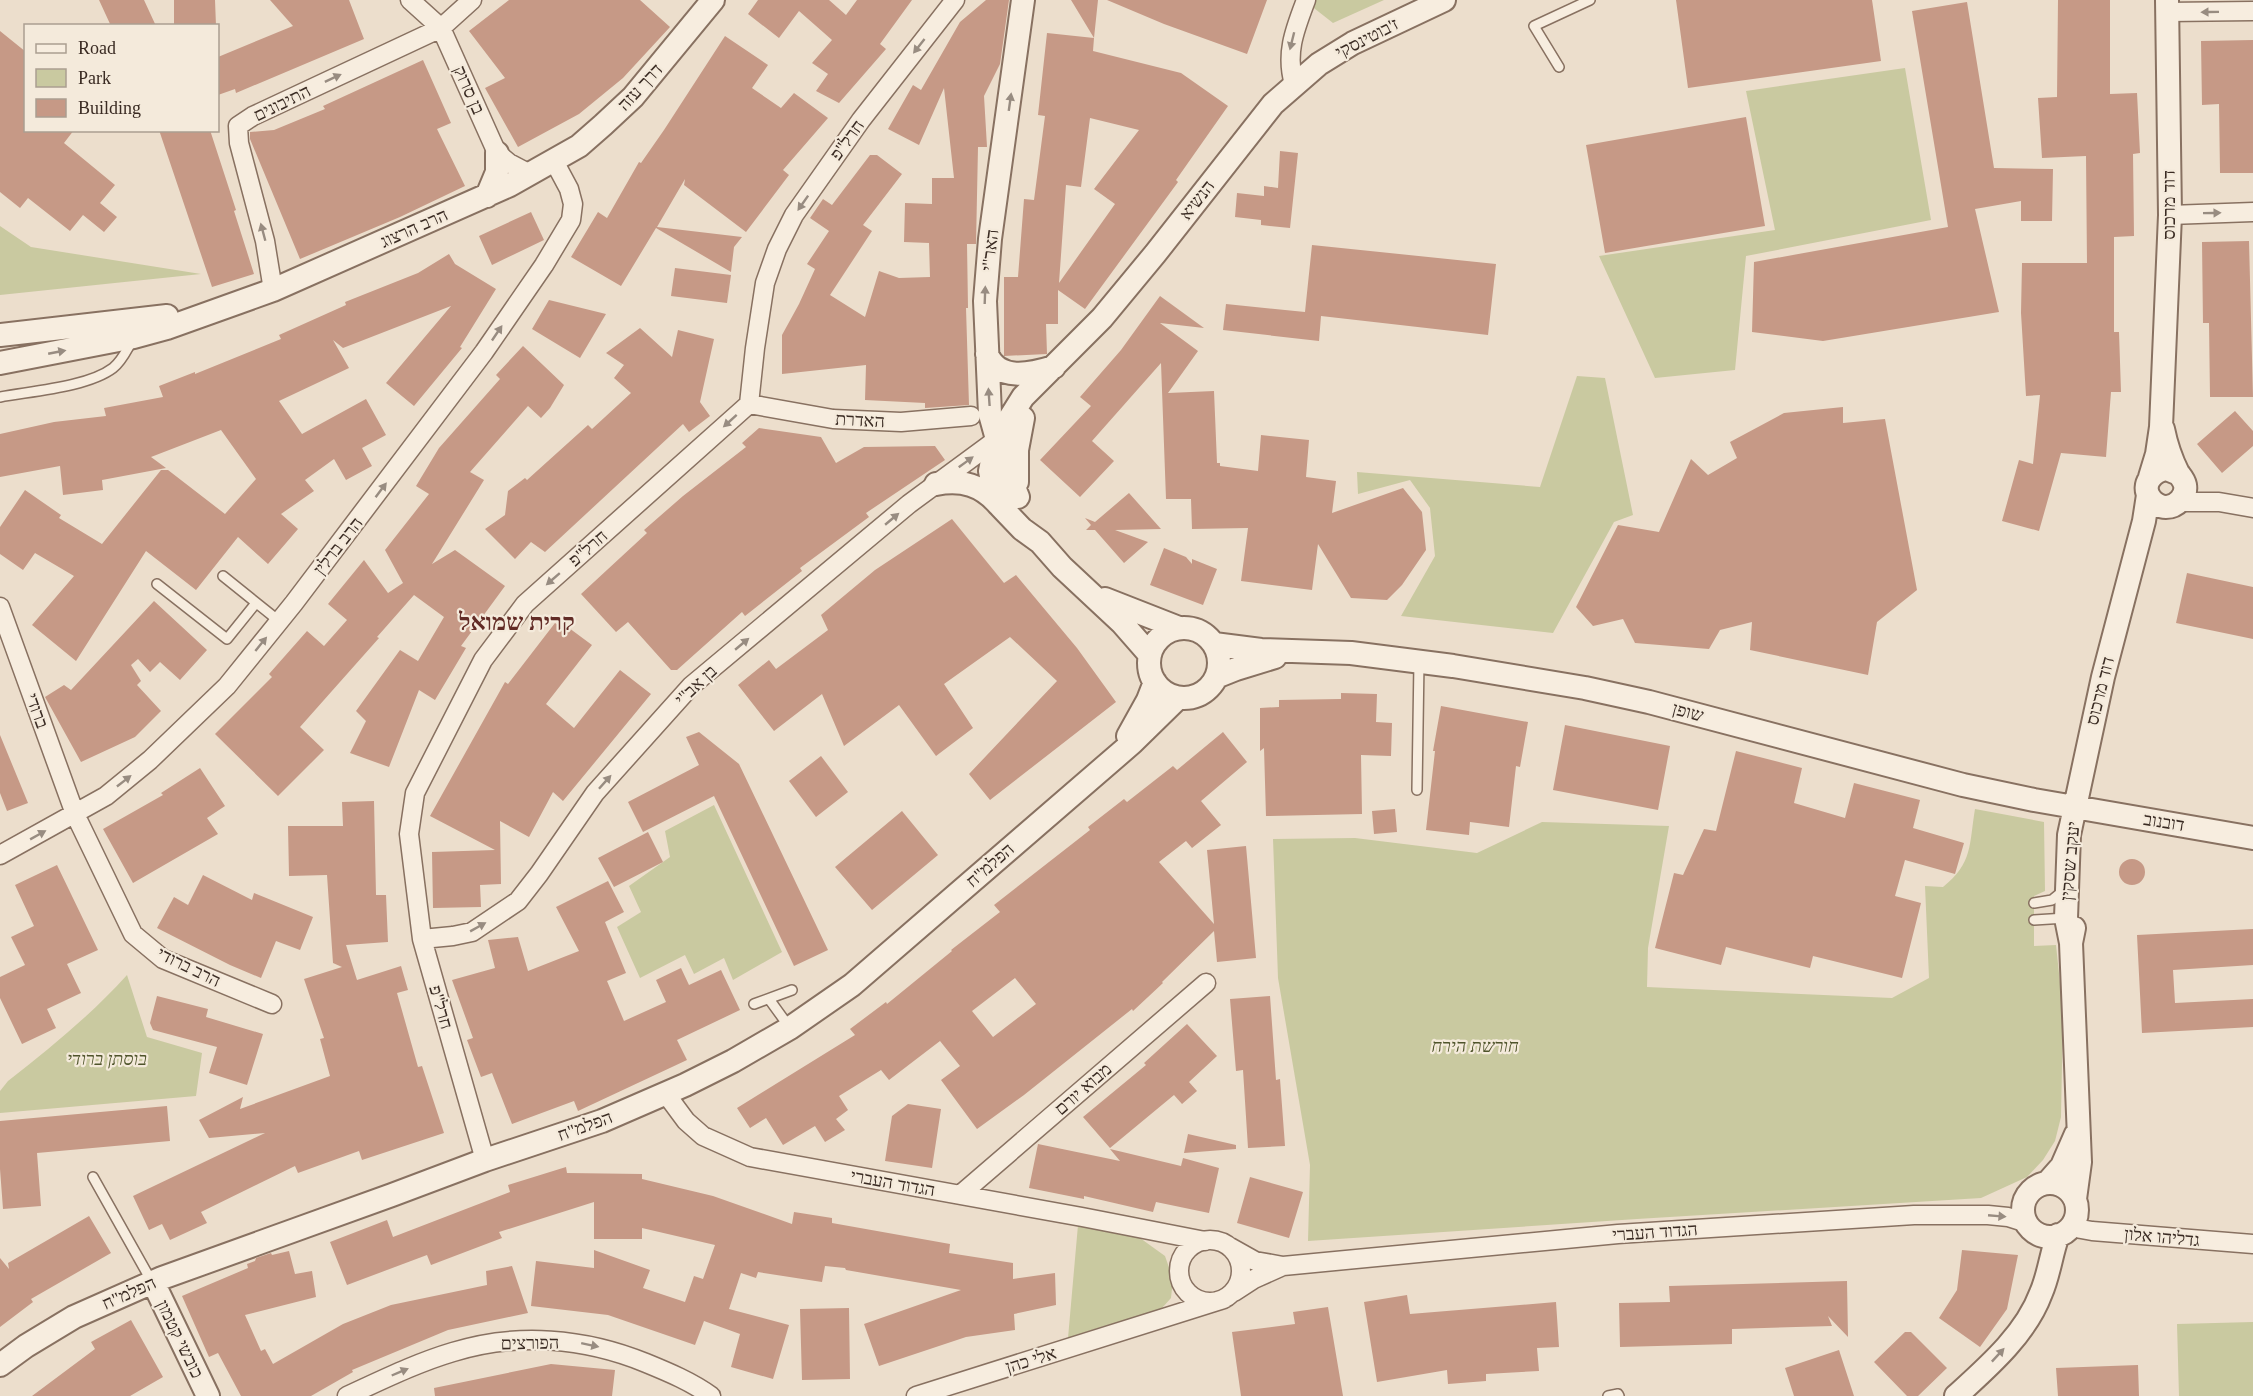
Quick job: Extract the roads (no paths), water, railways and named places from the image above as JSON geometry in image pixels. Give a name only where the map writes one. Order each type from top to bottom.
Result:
[{"type":"street","name":"בן סרוק","points":[[410,0],[441,28],[497,153]]},
{"type":"street","name":"התיבונים","points":[[273,290],[265,241],[239,143],[238,126],[253,116],[441,28],[472,0]]},
{"type":"street","name":"דרך עזה","points":[[554,161],[579,146],[633,97],[713,0]]},
{"type":"street","name":"חרל\"פ","points":[[485,1160],[422,939],[409,834],[415,793],[483,660],[525,604],[749,405],[765,283],[781,240],[794,215],[861,120],[955,0]]},
{"type":"street","name":"האר\"י","points":[[1009,501],[990,414],[985,301],[987,270],[1023,0]]},
{"type":"street","points":[[1294,84],[1290,71],[1291,42],[1306,0]]},
{"type":"street","name":"ז'בוטינסקי","points":[[1294,84],[1319,64],[1353,43],[1444,0]]},
{"type":"street","points":[[2167,6],[2253,11]]},
{"type":"street","name":"דוד מרכוס","points":[[2076,807],[2085,751],[2144,521],[2158,447],[2162,409],[2170,214],[2167,6]]},
{"type":"street","name":"הנשיא","points":[[996,440],[1023,397],[1102,318],[1155,254],[1253,127],[1294,84]]},
{"type":"street","points":[[497,153],[509,163],[530,174]]},
{"type":"street","points":[[487,196],[497,172],[497,153]]},
{"type":"street","name":"הרב הרצוג","points":[[0,363],[134,337],[167,328],[273,290],[487,196],[554,161]]},
{"type":"street","name":"הרב ברלין","points":[[0,855],[106,796],[150,760],[227,686],[279,621],[484,352],[544,265],[571,220],[573,204],[569,189],[554,161]]},
{"type":"street","points":[[2170,214],[2253,212]]},
{"type":"street","name":"הרב הרצוג","points":[[0,334],[149,319],[194,311],[273,290]]},
{"type":"street","name":"הנשיא","points":[[996,440],[1023,418],[1078,355],[1102,318]]},
{"type":"street","points":[[987,354],[994,365],[1008,373],[1031,373],[1054,367]]},
{"type":"street","name":"האדרת","points":[[749,405],[833,419],[901,422],[971,416]]},
{"type":"street","name":"דוד מרכוס","points":[[2129,576],[2148,536],[2178,490],[2167,445],[2162,409]]},
{"type":"street","points":[[1009,501],[1023,418]]},
{"type":"street","name":"בן אב\"י","points":[[422,939],[472,932],[518,901],[596,793],[691,686],[936,484],[996,440]]},
{"type":"street","points":[[2178,490],[2159,506],[2149,486],[2161,470],[2167,469],[2178,490],[2206,501],[2253,508]]},
{"type":"street","points":[[936,484],[956,482],[973,485],[1009,501],[1062,567],[1122,623],[1150,655]]},
{"type":"street","points":[[1091,594],[1179,628]]},
{"type":"street","name":"ברודי","points":[[0,608],[75,814]]},
{"type":"street","points":[[1179,628],[1191,628],[1201,632],[1214,644],[1219,660],[1216,677],[1210,687],[1201,694],[1190,698],[1178,698],[1167,694],[1155,682],[1150,672],[1150,655],[1158,639],[1167,632],[1179,628]]},
{"type":"street","name":"שופן","points":[[1214,644],[1261,650],[1327,651],[1419,662],[1585,688],[1649,702],[1963,785],[2076,807]]},
{"type":"street","name":"שופן","points":[[1216,677],[1259,661],[1294,652]]},
{"type":"street","name":"הפלמ\"ח","points":[[1103,768],[1137,720],[1155,682]]},
{"type":"street","name":"הפלמ\"ח","points":[[0,1365],[74,1317],[153,1282],[485,1160],[602,1121],[666,1094],[733,1061],[790,1028],[852,985],[1132,743],[1178,698]]},
{"type":"street","name":"דובנוב","points":[[2076,807],[2253,837]]},
{"type":"street","name":"יעקב שסקין","points":[[2075,1199],[2080,1162],[2079,1094],[2071,943],[2066,918],[2069,835],[2076,807]]},
{"type":"street","name":"יעקב שסקין","points":[[2071,943],[2079,862],[2076,807]]},
{"type":"street","name":"הרב ברודי","points":[[75,814],[132,934],[163,959],[272,1004]]},
{"type":"street","name":"מבוא יורם","points":[[960,1195],[1206,983]]},
{"type":"street","name":"הגדוד העברי","points":[[666,1094],[686,1121],[703,1136],[750,1157],[1082,1217],[1141,1230],[1216,1241],[1255,1261],[1282,1266],[1618,1234],[1914,1215],[2008,1217],[2027,1223]]},
{"type":"street","name":"יעקב שסקין","points":[[2047,1183],[2068,1156],[2078,1130]]},
{"type":"street","points":[[1956,1396],[2001,1353],[2032,1315],[2065,1230],[2077,1208],[2075,1199],[2064,1187],[2047,1183],[2031,1190],[2026,1197],[2024,1215],[2027,1223],[2040,1234],[2065,1230]]},
{"type":"street","name":"גדליהו אלון","points":[[2065,1230],[2081,1229],[2253,1244]]},
{"type":"street","name":"הגדוד העברי","points":[[1141,1230],[1172,1253],[1185,1290]]},
{"type":"street","points":[[1179,1271],[1181,1261],[1187,1252],[1195,1245],[1205,1241]]},
{"type":"street","points":[[1185,1290],[1193,1297],[1203,1301],[1213,1302],[1228,1296],[1241,1276],[1241,1265],[1237,1255],[1230,1247]]},
{"type":"street","name":"הגדוד העברי","points":[[1228,1296],[1254,1279],[1282,1266]]},
{"type":"street","name":"כובשי קטמון","points":[[153,1282],[208,1396]]},
{"type":"street","name":"אלי כהן","points":[[1146,1325],[1164,1315],[1175,1305],[1185,1290]]},
{"type":"street","name":"אלי כהן","points":[[916,1396],[1146,1325],[1228,1296]]},
{"type":"street","name":"הפורצים","points":[[347,1396],[453,1352],[513,1340],[584,1343],[617,1351],[696,1386],[711,1396]]},
{"type":"lane","points":[[1559,68],[1534,26],[1590,0]]},
{"type":"lane","points":[[0,397],[84,382],[99,377],[115,367],[134,337]]},
{"type":"lane","points":[[223,576],[279,621]]},
{"type":"lane","points":[[157,584],[227,639],[256,603]]},
{"type":"lane","points":[[1417,790],[1419,662]]},
{"type":"lane","points":[[2034,903],[2052,900],[2067,887]]},
{"type":"lane","points":[[2034,920],[2066,918]]},
{"type":"lane","points":[[754,1004],[792,990]]},
{"type":"lane","points":[[769,999],[790,1028]]},
{"type":"lane","points":[[93,1177],[153,1282]]},
{"type":"lane","points":[[1608,1396],[1618,1394],[1618,1396]]},
{"type":"district","name":"קרית שמואל","points":[[517,622]]},
{"type":"park label","name":"חורשת הירח","points":[[1475,1046]]},
{"type":"park label","name":"בוסתן ברודי","points":[[107,1059]]}]
